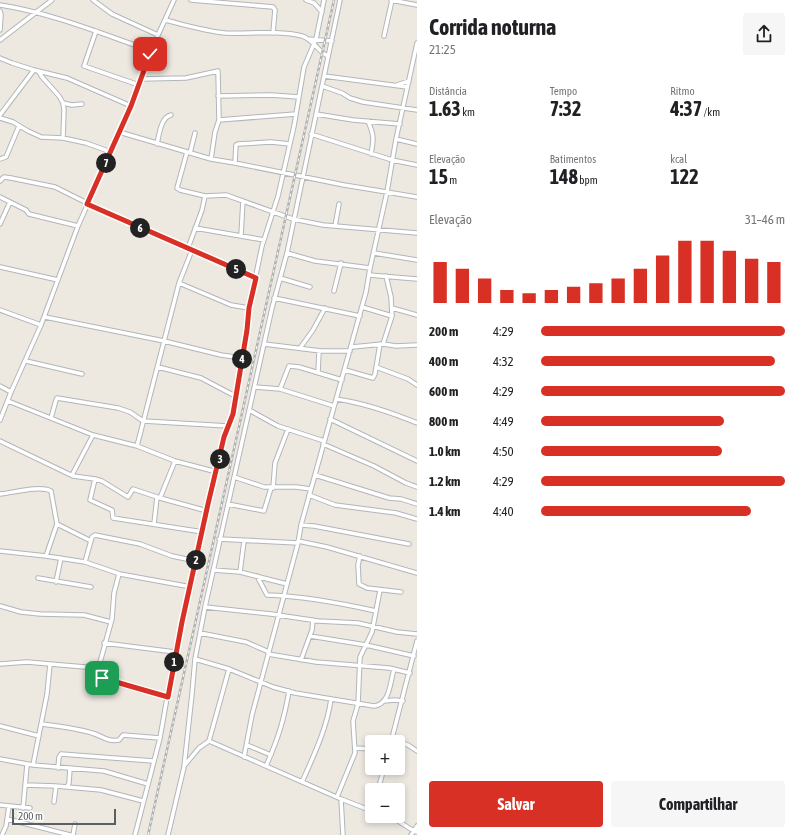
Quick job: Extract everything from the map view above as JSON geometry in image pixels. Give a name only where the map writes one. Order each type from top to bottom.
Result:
[{"type":"street","points":[[0,40],[52,0]]},
{"type":"street","points":[[93,0],[112,14],[158,35]]},
{"type":"street","points":[[0,420],[41,325],[87,204],[131,106],[158,35],[174,0]]},
{"type":"street","points":[[191,0],[272,7],[275,10],[273,33]]},
{"type":"street","points":[[306,0],[314,4],[322,12]]},
{"type":"street","points":[[314,4],[324,0]]},
{"type":"street","points":[[135,835],[160,738],[175,652],[224,437],[233,414],[237,397],[249,308],[264,240],[274,212],[290,144],[304,67],[316,39],[324,0]]},
{"type":"street","points":[[168,835],[184,767],[195,659],[219,539],[250,410],[274,298],[287,253],[340,0]]},
{"type":"street","points":[[384,36],[392,0],[417,5]]},
{"type":"street","points":[[0,5],[36,13],[152,51]]},
{"type":"street","points":[[0,10],[2,15],[0,30]]},
{"type":"street","points":[[165,20],[209,31],[225,33],[273,33],[296,35],[308,39],[332,41]]},
{"type":"street","points":[[96,32],[84,66],[139,86]]},
{"type":"street","points":[[308,39],[322,54],[328,56]]},
{"type":"street","points":[[244,756],[252,715],[262,683],[301,525],[323,443],[351,349],[370,275],[370,268],[387,192],[396,139],[407,87],[416,56],[417,43]]},
{"type":"street","points":[[0,58],[39,72],[67,78],[131,106]]},
{"type":"street","points":[[34,70],[0,116],[41,137],[63,138],[86,143],[111,152]]},
{"type":"street","points":[[141,79],[186,78],[217,70],[219,120],[215,132],[211,159]]},
{"type":"street","points":[[39,72],[63,103],[63,138]]},
{"type":"street","points":[[324,76],[407,87]]},
{"type":"street","points":[[395,86],[409,81]]},
{"type":"street","points":[[322,86],[363,102],[417,110]]},
{"type":"street","points":[[218,96],[266,95],[299,97]]},
{"type":"street","points":[[63,103],[72,105],[82,104]]},
{"type":"street","points":[[219,120],[296,114]]},
{"type":"street","points":[[316,114],[400,124]]},
{"type":"street","points":[[157,144],[164,119],[171,115]]},
{"type":"street","points":[[368,121],[374,139],[371,154]]},
{"type":"street","points":[[0,159],[6,157],[20,126]]},
{"type":"street","points":[[119,132],[211,159],[417,197]]},
{"type":"street","points":[[195,133],[177,188],[180,190],[205,196],[222,194],[293,219],[335,226],[417,233]]},
{"type":"street","points":[[311,134],[371,154],[417,165]]},
{"type":"street","points":[[396,139],[417,144]]},
{"type":"street","points":[[235,163],[236,145],[238,144],[271,142],[290,144]]},
{"type":"street","points":[[0,181],[4,177],[55,187],[69,193],[87,204],[256,278]]},
{"type":"street","points":[[188,248],[205,196]]},
{"type":"street","points":[[0,197],[26,210],[29,214],[78,226]]},
{"type":"street","points":[[240,235],[243,201]]},
{"type":"street","points":[[0,224],[10,202]]},
{"type":"street","points":[[335,226],[339,204]]},
{"type":"street","points":[[195,228],[264,240]]},
{"type":"street","points":[[137,446],[179,283],[192,250]]},
{"type":"street","points":[[287,253],[315,261],[341,263],[370,268]]},
{"type":"street","points":[[374,253],[417,260]]},
{"type":"street","points":[[334,291],[341,263]]},
{"type":"street","points":[[0,267],[58,280]]},
{"type":"street","points":[[370,275],[417,279]]},
{"type":"street","points":[[345,370],[373,378],[382,344],[392,316],[391,297],[386,276]]},
{"type":"street","points":[[280,278],[310,287]]},
{"type":"street","points":[[179,283],[231,305],[249,308]]},
{"type":"street","points":[[274,298],[360,316]]},
{"type":"street","points":[[362,307],[392,316]]},
{"type":"street","points":[[300,348],[315,328],[325,308]]},
{"type":"street","points":[[392,308],[417,315]]},
{"type":"street","points":[[0,310],[41,325]]},
{"type":"street","points":[[44,317],[221,355],[242,358]]},
{"type":"street","points":[[264,344],[320,351],[351,349],[382,344],[396,346],[417,345]]},
{"type":"street","points":[[318,373],[320,351]]},
{"type":"street","points":[[26,361],[82,374]]},
{"type":"street","points":[[158,366],[201,378],[237,397]]},
{"type":"street","points":[[280,389],[289,366],[299,367],[342,380]]},
{"type":"street","points":[[376,367],[408,379],[417,385]]},
{"type":"street","points":[[0,386],[11,392]]},
{"type":"street","points":[[255,387],[280,389],[334,406]]},
{"type":"street","points":[[51,418],[56,400],[58,398],[118,408],[130,412],[143,421],[228,426]]},
{"type":"street","points":[[336,399],[359,402],[376,407],[417,423]]},
{"type":"street","points":[[8,401],[93,435],[137,446],[175,461],[217,472]]},
{"type":"street","points":[[250,410],[278,426],[323,443],[417,487]]},
{"type":"street","points":[[330,419],[417,461]]},
{"type":"street","points":[[228,504],[264,511],[272,488],[274,463],[288,429]]},
{"type":"street","points":[[72,475],[93,435]]},
{"type":"street","points":[[0,441],[72,475],[102,481],[128,497],[133,489],[159,498],[207,511]]},
{"type":"street","points":[[154,524],[159,498],[175,461]]},
{"type":"street","points":[[315,475],[389,498],[404,499],[417,504]]},
{"type":"street","points":[[234,477],[264,487],[296,487],[311,489]]},
{"type":"street","points":[[95,479],[90,500],[112,510],[113,518],[203,532]]},
{"type":"street","points":[[0,494],[37,489],[48,489],[50,491],[57,524],[46,556]]},
{"type":"street","points":[[309,495],[335,505],[396,513],[417,519]]},
{"type":"street","points":[[57,524],[91,541]]},
{"type":"street","points":[[301,525],[314,526],[409,544]]},
{"type":"street","points":[[84,562],[92,536],[95,535],[140,544],[172,556],[196,561]]},
{"type":"street","points":[[219,539],[298,542],[360,556],[417,573]]},
{"type":"street","points":[[240,572],[244,541]]},
{"type":"street","points":[[0,550],[84,562],[119,574],[191,587]]},
{"type":"street","points":[[360,556],[358,565],[359,584],[367,588],[401,592]]},
{"type":"street","points":[[56,582],[61,558]]},
{"type":"street","points":[[213,570],[240,572],[287,584]]},
{"type":"street","points":[[0,664],[23,662],[85,667],[99,666],[104,643],[111,622],[114,593],[119,574]]},
{"type":"street","points":[[257,576],[267,594],[284,595],[376,611]]},
{"type":"street","points":[[38,578],[91,587]]},
{"type":"street","points":[[343,835],[339,798],[354,757],[355,748],[353,721],[358,704],[359,666],[361,654],[373,626],[380,590]]},
{"type":"street","points":[[0,606],[21,612],[84,615],[111,622]]},
{"type":"street","points":[[205,607],[313,620],[358,623],[417,634]]},
{"type":"street","points":[[301,660],[310,636],[313,620]]},
{"type":"street","points":[[200,634],[246,642],[269,653],[301,660],[410,673]]},
{"type":"street","points":[[310,636],[366,645],[414,656]]},
{"type":"street","points":[[393,735],[403,701],[417,641]]},
{"type":"street","points":[[104,643],[175,652]]},
{"type":"street","points":[[195,659],[229,669],[262,683],[289,691],[374,706],[383,702],[395,700],[403,701]]},
{"type":"street","points":[[33,765],[48,694],[50,664]]},
{"type":"street","points":[[85,667],[107,681],[168,697]]},
{"type":"street","points":[[184,767],[199,748],[209,742],[229,669]]},
{"type":"street","points":[[383,702],[388,693],[394,670]]},
{"type":"street","points":[[266,766],[282,726],[289,691]]},
{"type":"street","points":[[302,782],[329,716],[331,699]]},
{"type":"street","points":[[42,724],[90,732],[110,741],[119,740],[123,735],[160,738]]},
{"type":"street","points":[[0,726],[39,736]]},
{"type":"street","points":[[209,742],[365,809]]},
{"type":"street","points":[[405,744],[417,751]]},
{"type":"street","points":[[247,745],[271,755]]},
{"type":"street","points":[[355,748],[365,749]]},
{"type":"street","points":[[58,768],[59,757],[61,754],[153,761]]},
{"type":"street","points":[[0,759],[28,765],[104,770],[148,784]]},
{"type":"street","points":[[23,808],[28,765]]},
{"type":"street","points":[[66,787],[69,782],[70,768]]},
{"type":"street","points":[[69,782],[74,787]]},
{"type":"street","points":[[25,785],[74,787],[101,790],[143,801]]},
{"type":"street","points":[[54,802],[56,786]]},
{"type":"street","points":[[0,805],[30,808]]},
{"type":"street","points":[[2,835],[6,826],[9,806]]},
{"type":"street","points":[[7,819],[71,835],[75,824]]},
{"type":"street","points":[[402,823],[416,831]]},
{"type":"street","points":[[411,835],[416,831],[417,826]]},
{"type":"railway","points":[[148,835],[334,0]]},
{"type":"route","points":[[102,678],[107,681],[168,697],[175,652],[191,587],[208,504],[217,472],[224,437],[231,421],[237,397],[249,308],[256,278],[87,204],[131,106],[150,54]]}]
